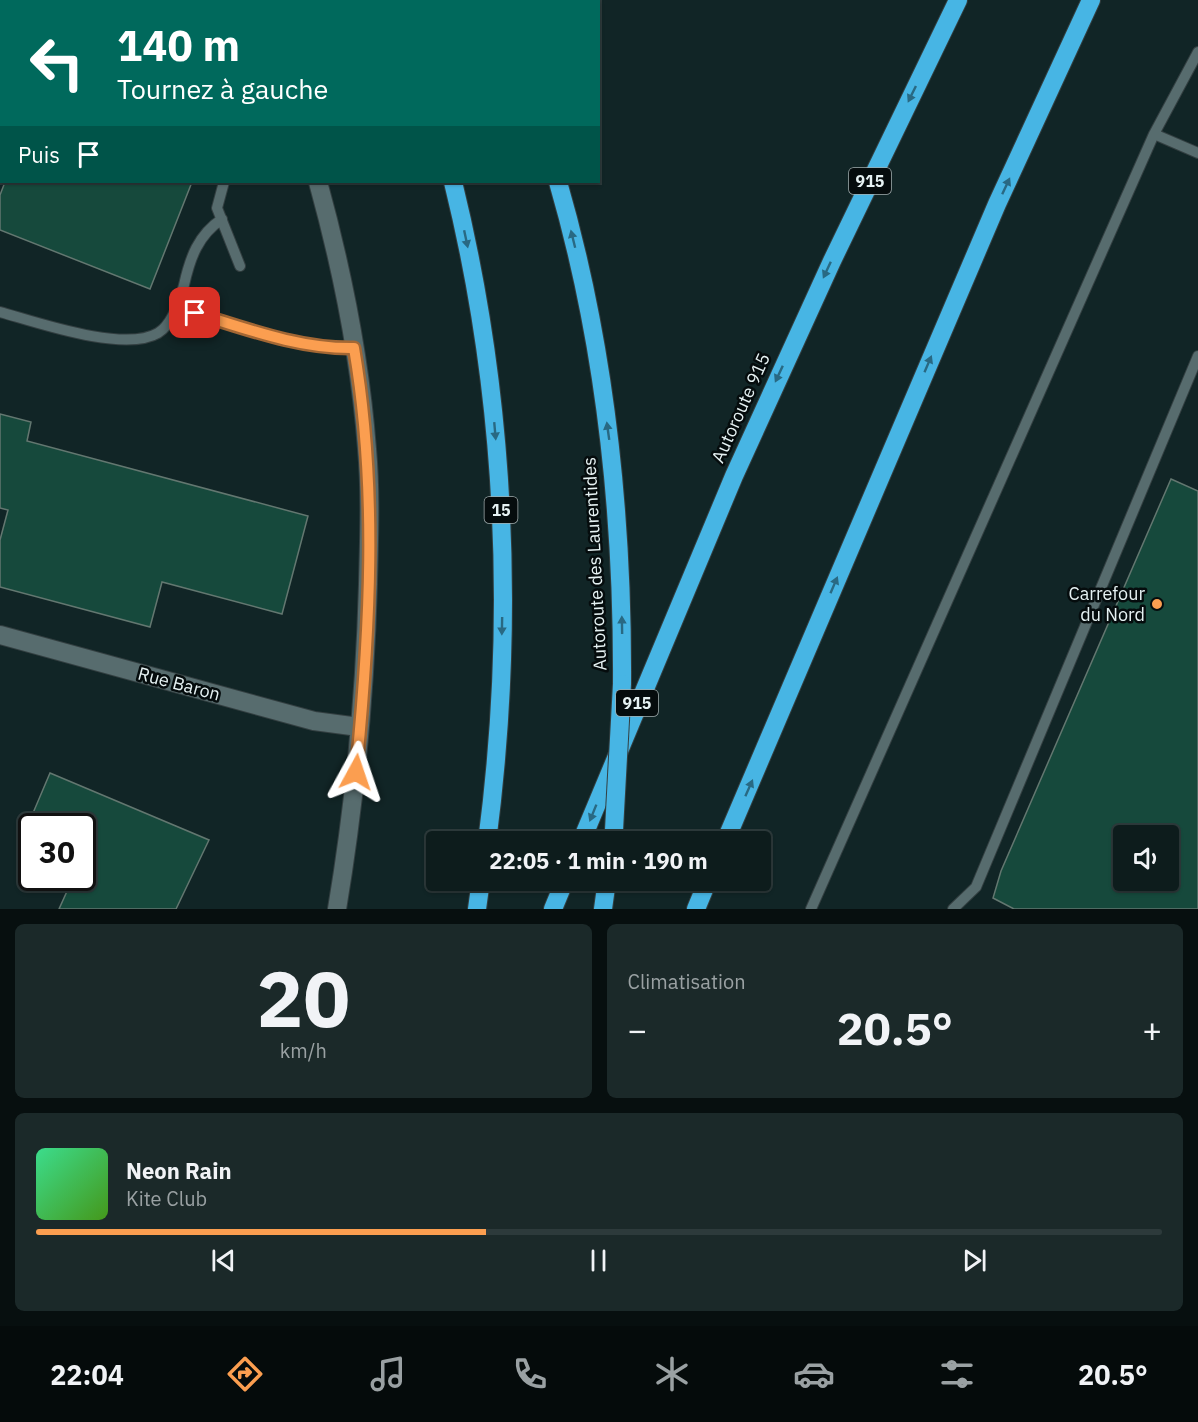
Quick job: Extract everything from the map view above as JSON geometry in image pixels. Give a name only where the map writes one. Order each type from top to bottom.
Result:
[{"type":"highway","name":"Autoroute 915","points":[[586,831],[734,476],[832,261],[958,0]]},
{"type":"highway","points":[[730,831],[990,222],[1092,0]]},
{"type":"highway","name":"15","points":[[453,183],[467,242],[490,381],[500,502],[502,666],[488,831]]},
{"type":"highway","name":"Autoroute des Laurentides","points":[[558,183],[587,304],[611,453],[619,546],[622,684],[613,831]]},
{"type":"highway","points":[[477,909],[479,891]]},
{"type":"highway","points":[[553,909],[560,891]]},
{"type":"highway","points":[[603,909],[606,891]]},
{"type":"highway","points":[[696,909],[703,891]]},
{"type":"street","points":[[318,183],[345,291],[354,348],[367,449],[370,513],[366,639],[359,727],[351,818],[337,909]]},
{"type":"street","name":"Rue Baron","points":[[0,635],[314,721],[359,727]]},
{"type":"lane","points":[[811,909],[1154,134],[1198,52]]},
{"type":"lane","points":[[1154,134],[1198,153]]},
{"type":"lane","points":[[224,183],[218,208],[240,266]]},
{"type":"lane","points":[[0,312],[109,339],[158,333],[166,326],[176,307],[190,261],[200,239],[209,227],[222,219]]},
{"type":"lane","points":[[176,307],[305,345],[328,349],[354,348]]},
{"type":"lane","points":[[953,909],[976,888],[1198,356]]},
{"type":"building","points":[[5,183],[192,183],[150,289],[0,230],[0,195]]},
{"type":"building","points":[[0,414],[31,422],[27,441],[308,516],[282,614],[162,582],[150,627],[0,587],[0,540],[8,510],[0,508]]},
{"type":"building","name":"Carrefour du Nord","points":[[1171,479],[1198,491],[1198,909],[1014,909],[993,898],[1001,871]]},
{"type":"building","points":[[50,773],[209,840],[176,909],[59,909],[67,891],[96,891],[96,813],[33,813]]},
{"type":"place","name":"Carrefour du Nord","points":[[1157,604]]},
{"type":"route","points":[[195,313],[305,345],[328,349],[354,348],[367,449],[370,527],[366,639],[356,772]]}]
